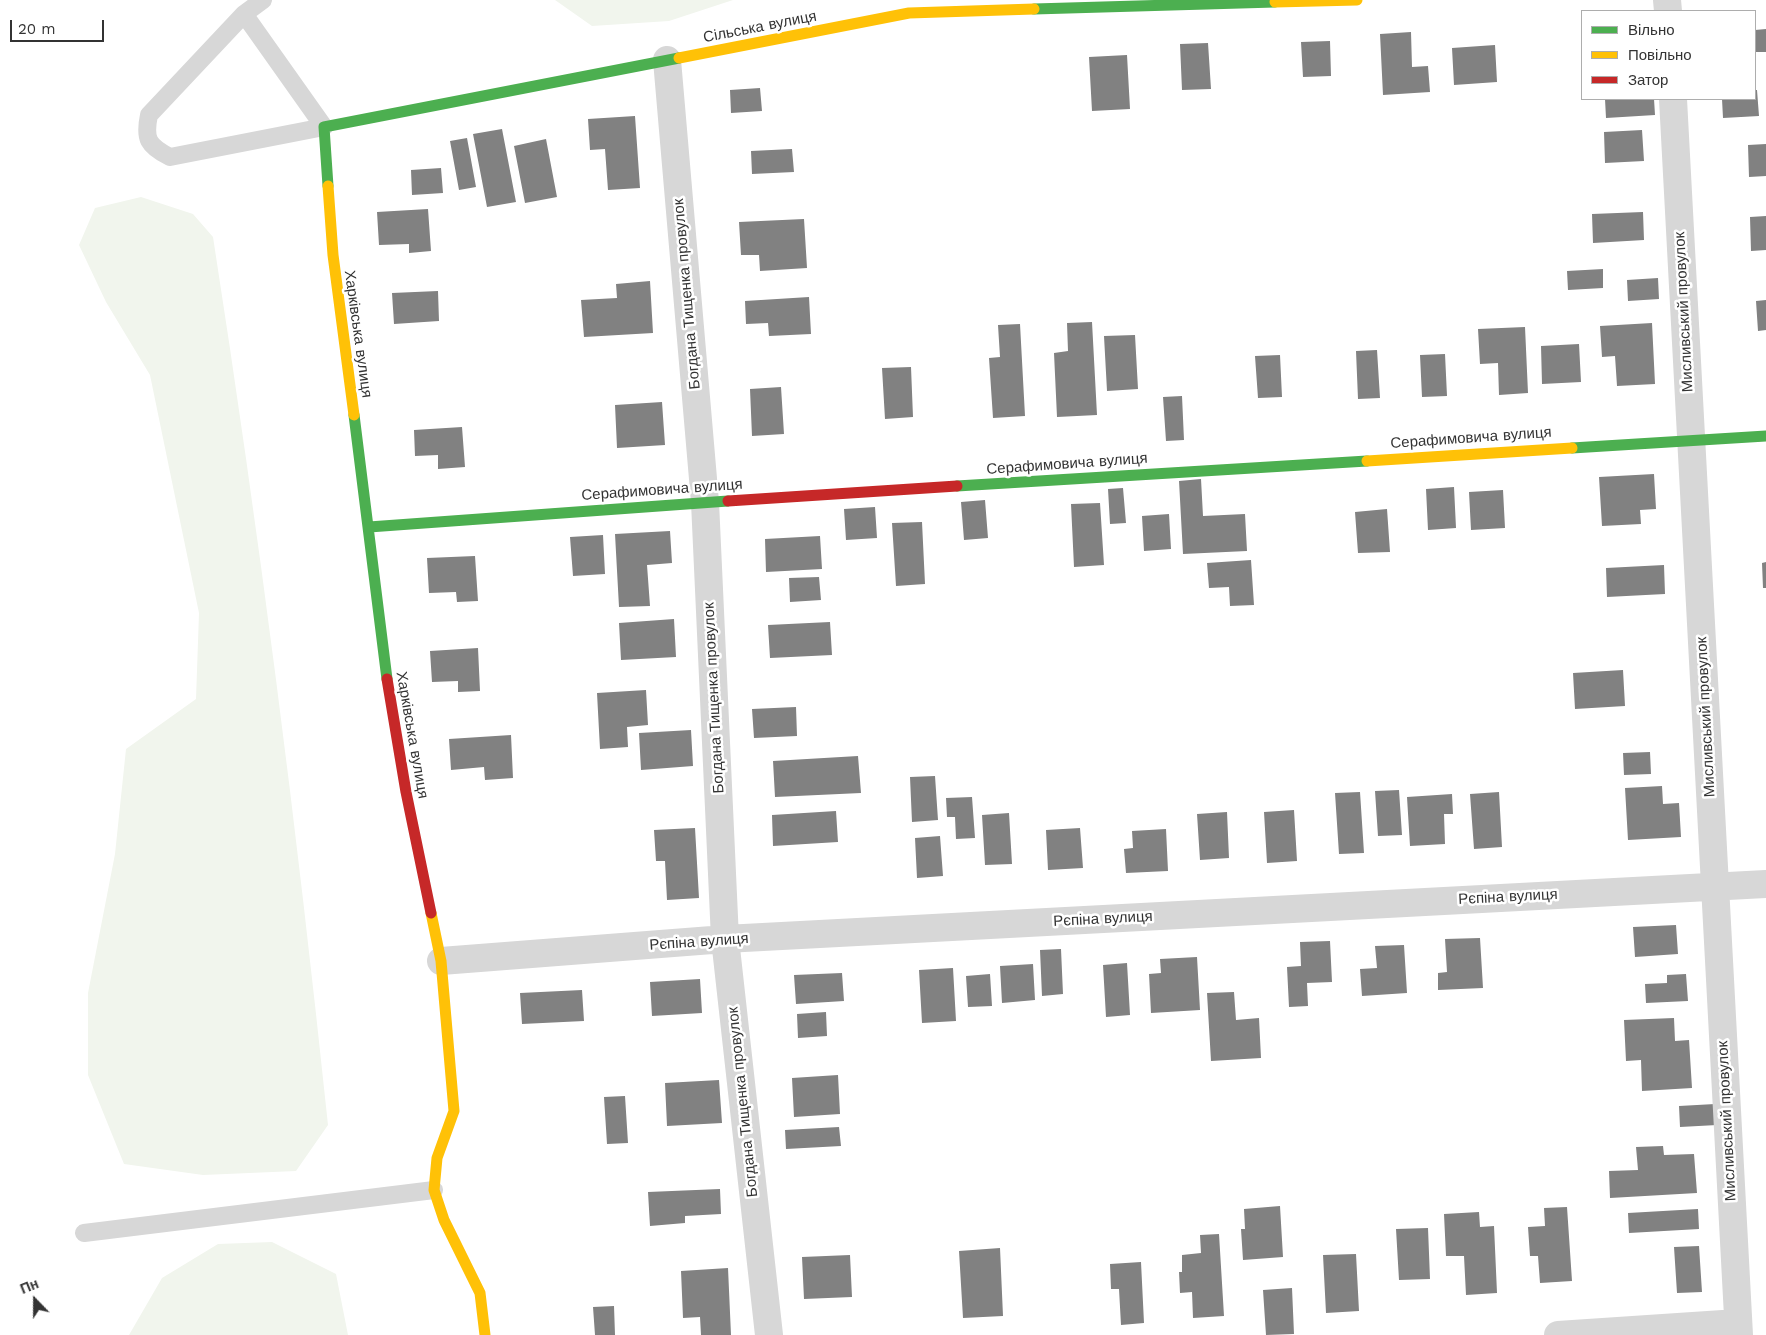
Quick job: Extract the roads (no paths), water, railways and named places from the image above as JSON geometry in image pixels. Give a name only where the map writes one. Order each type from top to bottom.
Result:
[{"type":"street","name":"Сільська вулиця","points":[[324,127],[908,12],[1357,0]]},
{"type":"street","name":"Богдана Тищенка провулок","points":[[667,60],[705,502],[725,939],[769,1335]]},
{"type":"street","name":"Мисливський провулок","points":[[1673,100],[1738,1329]]},
{"type":"street","name":"Харківська вулиця","points":[[324,127],[333,255],[370,527],[385,665],[406,792],[441,962],[454,1111],[437,1158],[434,1190],[444,1220],[480,1293],[485,1335]]},
{"type":"street","name":"Серафимовича вулиця","points":[[370,527],[705,502],[1766,436]]},
{"type":"street","name":"Рєпіна вулиця","points":[[441,962],[725,939],[1766,884]]},
{"type":"street","points":[[1558,1335],[1738,1329]]},
{"type":"lane","points":[[244,14],[324,127],[170,157],[154,149],[146,133],[149,115],[244,14],[263,0]]},
{"type":"lane","points":[[84,1234],[434,1190]]}]
